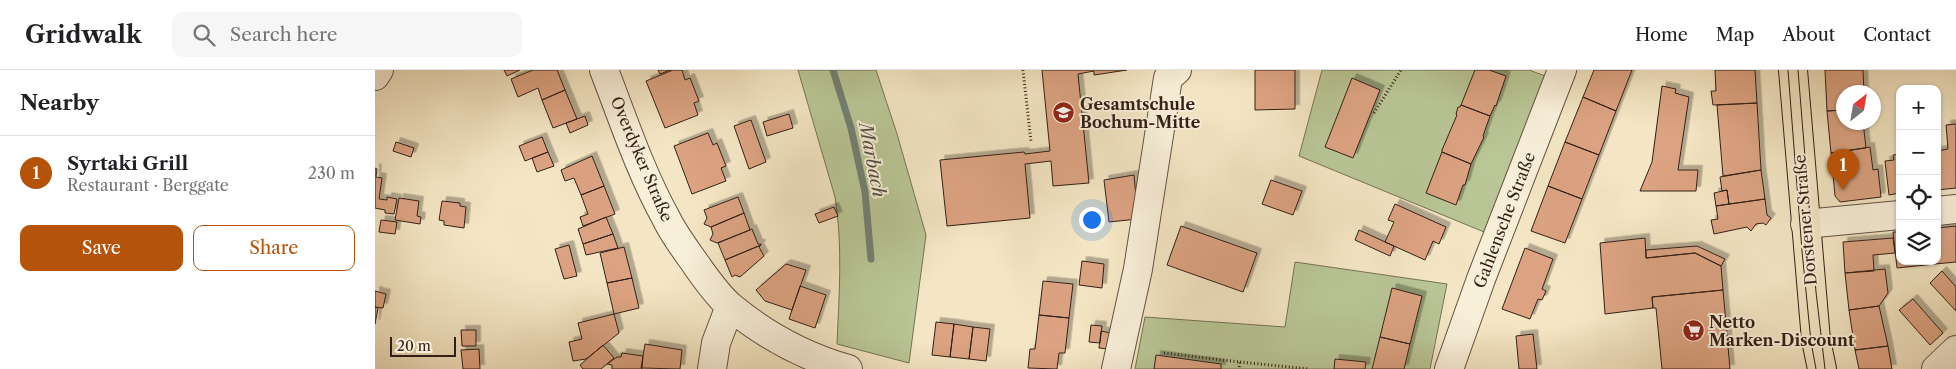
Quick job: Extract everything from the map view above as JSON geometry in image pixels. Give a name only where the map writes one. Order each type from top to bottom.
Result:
[{"type":"main road","name":"Dorstener Straße","points":[[1793,70],[1816,340],[1822,369]]},
{"type":"street","points":[[375,76],[379,70]]},
{"type":"street","name":"Overdyker Straße","points":[[604,70],[653,192],[666,219],[706,278],[730,306],[788,344],[822,361],[848,369]]},
{"type":"street","points":[[1116,369],[1138,269],[1168,78],[1177,70]]},
{"type":"street","name":"Gahlensche Straße","points":[[1449,369],[1560,70]]},
{"type":"street","points":[[1941,211],[1956,209]]},
{"type":"street","points":[[1805,224],[1896,215]]},
{"type":"street","points":[[712,369],[716,342],[730,306]]},
{"type":"street","points":[[1936,369],[1956,350]]},
{"type":"path","points":[[1023,70],[1031,142]]},
{"type":"path","points":[[1374,113],[1401,70]]},
{"type":"path","points":[[1164,353],[1309,369]]},
{"type":"path","points":[[1239,369],[1240,362]]},
{"type":"green space","points":[[798,70],[876,70],[897,134],[926,235],[909,363],[837,344],[840,252],[835,197]]},
{"type":"green space","points":[[1322,70],[1529,70],[1548,77],[1489,234],[1299,156]]},
{"type":"green space","points":[[1295,262],[1447,284],[1430,369],[1135,369],[1145,317],[1285,327]]},
{"type":"building","points":[[504,70],[520,70],[507,76]]},
{"type":"building","points":[[533,70],[557,70],[565,90],[542,100],[538,88],[518,97],[511,79]]},
{"type":"building","points":[[658,70],[670,70],[660,74]]},
{"type":"building","points":[[673,70],[682,70],[685,80],[690,78],[699,101],[694,103],[698,115],[665,128],[646,81]]},
{"type":"building","name":"Gesamtschule Bochum-Mitte","points":[[1042,70],[1127,70],[1094,75],[1094,71],[1078,74],[1089,183],[1053,186],[1051,161],[1025,164],[1030,218],[947,226],[940,160],[1050,151]]},
{"type":"building","points":[[1255,70],[1295,70],[1295,109],[1255,110]]},
{"type":"building","points":[[1475,70],[1489,70],[1506,76],[1496,106],[1490,116],[1461,105]]},
{"type":"building","points":[[1594,70],[1632,70],[1616,111],[1583,97]]},
{"type":"building","points":[[1715,70],[1755,70],[1757,103],[1713,105],[1711,91],[1716,91]]},
{"type":"building","points":[[1825,70],[1863,70],[1864,85],[1836,85],[1836,110],[1827,111]]},
{"type":"building","points":[[1352,78],[1380,90],[1353,158],[1325,147]]},
{"type":"building","points":[[1662,86],[1676,89],[1675,93],[1689,97],[1678,170],[1698,170],[1696,191],[1640,191],[1652,162]]},
{"type":"building","points":[[565,90],[577,119],[553,128],[542,100]]},
{"type":"building","points":[[1583,97],[1616,111],[1599,155],[1565,142]]},
{"type":"building","points":[[1757,103],[1761,170],[1723,176],[1717,105]]},
{"type":"building","points":[[1461,105],[1490,116],[1484,137],[1471,164],[1442,152],[1457,115],[1458,107]]},
{"type":"building","points":[[1836,110],[1836,130],[1864,130],[1866,148],[1831,153],[1827,111]]},
{"type":"building","points":[[789,114],[793,128],[767,136],[763,122]]},
{"type":"building","points":[[585,116],[588,125],[570,133],[566,123]]},
{"type":"building","points":[[751,120],[766,162],[749,169],[734,126]]},
{"type":"building","points":[[1956,124],[1956,188],[1941,190],[1941,150],[1948,149],[1946,125]]},
{"type":"building","points":[[708,133],[713,145],[717,143],[726,166],[721,168],[726,181],[692,194],[674,146]]},
{"type":"building","points":[[542,137],[548,152],[525,161],[519,146]]},
{"type":"building","points":[[396,142],[414,148],[411,157],[393,151]]},
{"type":"building","points":[[1565,142],[1599,155],[1582,199],[1548,186]]},
{"type":"building","points":[[1870,147],[1873,170],[1878,169],[1881,197],[1840,202],[1835,196],[1831,153]]},
{"type":"building","points":[[548,152],[554,166],[537,172],[532,158]]},
{"type":"building","points":[[1442,152],[1471,164],[1465,185],[1463,185],[1456,205],[1426,193]]},
{"type":"building","points":[[1893,155],[1896,155],[1896,194],[1889,195],[1885,161],[1894,160]]},
{"type":"building","points":[[592,156],[604,186],[581,195],[574,178],[565,181],[561,170]]},
{"type":"building","points":[[375,168],[377,169],[376,177],[382,178],[379,199],[387,200],[387,197],[397,199],[394,214],[385,213],[385,210],[375,208]]},
{"type":"building","points":[[1761,170],[1765,199],[1729,204],[1727,190],[1722,191],[1720,177]]},
{"type":"building","name":"Gesamtschule Bochum-Mitte","points":[[1134,175],[1138,219],[1109,222],[1104,180]]},
{"type":"building","points":[[1271,180],[1302,191],[1293,215],[1262,204]]},
{"type":"building","points":[[604,186],[615,214],[583,226],[580,217],[588,214],[581,195]]},
{"type":"building","points":[[1548,186],[1582,199],[1565,243],[1531,231]]},
{"type":"building","points":[[1727,190],[1729,204],[1716,206],[1714,193]]},
{"type":"building","points":[[738,197],[744,213],[711,227],[704,224],[707,218],[704,210]]},
{"type":"building","points":[[399,198],[419,201],[417,216],[421,217],[420,224],[395,220]]},
{"type":"building","points":[[1765,199],[1767,215],[1771,218],[1766,225],[1763,223],[1756,224],[1751,231],[1747,227],[1714,234],[1711,220],[1718,219],[1716,206]]},
{"type":"building","points":[[442,201],[460,203],[460,206],[466,207],[464,228],[444,225],[444,221],[439,220]]},
{"type":"building","points":[[1395,204],[1446,227],[1439,244],[1433,241],[1425,260],[1385,242],[1394,222],[1388,220]]},
{"type":"building","points":[[834,207],[838,216],[819,223],[815,214]]},
{"type":"building","points":[[744,213],[750,230],[717,243],[710,240],[713,234],[711,227]]},
{"type":"building","points":[[606,217],[613,234],[583,244],[578,229]]},
{"type":"building","points":[[381,220],[397,222],[395,234],[379,232]]},
{"type":"building","points":[[1181,226],[1257,253],[1243,292],[1167,265]]},
{"type":"building","points":[[1956,226],[1956,262],[1941,263],[1941,228]]},
{"type":"building","points":[[752,229],[758,244],[761,245],[725,260],[718,243]]},
{"type":"building","points":[[1359,230],[1394,246],[1390,256],[1355,240]]},
{"type":"building","points":[[1893,232],[1896,232],[1896,259]]},
{"type":"building","points":[[613,234],[618,248],[586,255],[583,244]]},
{"type":"building","points":[[1645,238],[1646,258],[1695,253],[1721,266],[1723,290],[1652,297],[1653,308],[1605,314],[1600,243]]},
{"type":"building","points":[[1893,238],[1895,253],[1873,255],[1874,271],[1845,273],[1843,242]]},
{"type":"building","points":[[569,245],[577,276],[564,279],[555,249]]},
{"type":"building","points":[[761,245],[759,247],[764,256],[740,277],[735,275],[732,277],[725,260]]},
{"type":"building","points":[[1697,246],[1725,259],[1721,266],[1695,253],[1646,258],[1646,250]]},
{"type":"building","points":[[624,247],[632,278],[607,283],[600,253]]},
{"type":"building","points":[[1525,248],[1553,259],[1542,289],[1546,291],[1542,300],[1538,299],[1530,319],[1502,309]]},
{"type":"building","points":[[1082,261],[1104,264],[1102,288],[1079,285]]},
{"type":"building","points":[[786,264],[806,270],[792,310],[765,301],[756,290]]},
{"type":"building","points":[[1897,265],[1926,265],[1897,268]]},
{"type":"building","points":[[1885,269],[1888,293],[1879,306],[1849,310],[1845,273]]},
{"type":"building","points":[[1942,271],[1956,287],[1956,311],[1930,283]]},
{"type":"building","points":[[632,278],[639,308],[614,314],[607,283]]},
{"type":"building","points":[[1043,281],[1073,284],[1069,318],[1039,315]]},
{"type":"building","points":[[800,286],[826,295],[815,328],[789,319]]},
{"type":"building","points":[[1392,288],[1422,296],[1410,344],[1380,337]]},
{"type":"building","points":[[1723,290],[1730,369],[1662,369],[1656,308],[1653,308],[1652,297]]},
{"type":"building","points":[[375,291],[386,294],[383,308],[375,307]]},
{"type":"building","points":[[1913,299],[1943,333],[1930,345],[1899,310]]},
{"type":"building","points":[[1879,306],[1888,346],[1855,350],[1849,310]]},
{"type":"building","points":[[375,307],[378,308],[375,324]]},
{"type":"building","points":[[614,314],[619,333],[586,359],[573,361],[569,342],[582,339],[578,323]]},
{"type":"building","points":[[1039,315],[1069,318],[1065,353],[1059,353],[1057,369],[1028,368],[1030,349],[1035,349]]},
{"type":"building","points":[[936,322],[954,324],[950,357],[932,355]]},
{"type":"building","points":[[954,324],[973,327],[969,359],[950,357]]},
{"type":"building","points":[[1091,325],[1102,326],[1100,343],[1089,342]]},
{"type":"building","points":[[973,327],[990,329],[986,361],[969,359]]},
{"type":"building","points":[[461,330],[476,330],[476,346],[462,346]]},
{"type":"building","points":[[1101,331],[1111,333],[1109,349],[1099,348]]},
{"type":"building","points":[[1533,334],[1537,369],[1519,369],[1516,336]]},
{"type":"building","points":[[1380,337],[1410,344],[1404,369],[1372,369]]},
{"type":"building","points":[[645,344],[682,350],[680,369],[641,368]]},
{"type":"building","points":[[603,345],[614,358],[601,369],[583,369],[580,365]]},
{"type":"building","points":[[1888,346],[1892,369],[1859,369],[1855,350]]},
{"type":"building","points":[[479,349],[480,369],[463,369],[461,350]]},
{"type":"building","points":[[622,353],[643,356],[642,369],[612,369],[612,365],[607,364],[617,357],[621,357]]},
{"type":"building","points":[[1156,355],[1221,364],[1221,369],[1154,369]]},
{"type":"building","points":[[1335,359],[1366,362],[1365,369],[1334,369]]},
{"type":"waterway","name":"Marbach","points":[[833,70],[851,128],[865,192],[871,259]]},
{"type":"tram line","points":[[1788,70],[1802,251],[1811,342],[1816,369]]},
{"type":"tram line","points":[[1798,70],[1816,292],[1825,369]]},
{"type":"place","name":"Gesamtschule Bochum-Mitte","points":[[1064,113]]},
{"type":"place","name":"Syrtaki Grill","points":[[1843,190]]},
{"type":"place","name":"Netto Marken-Discount","points":[[1693,331]]}]
